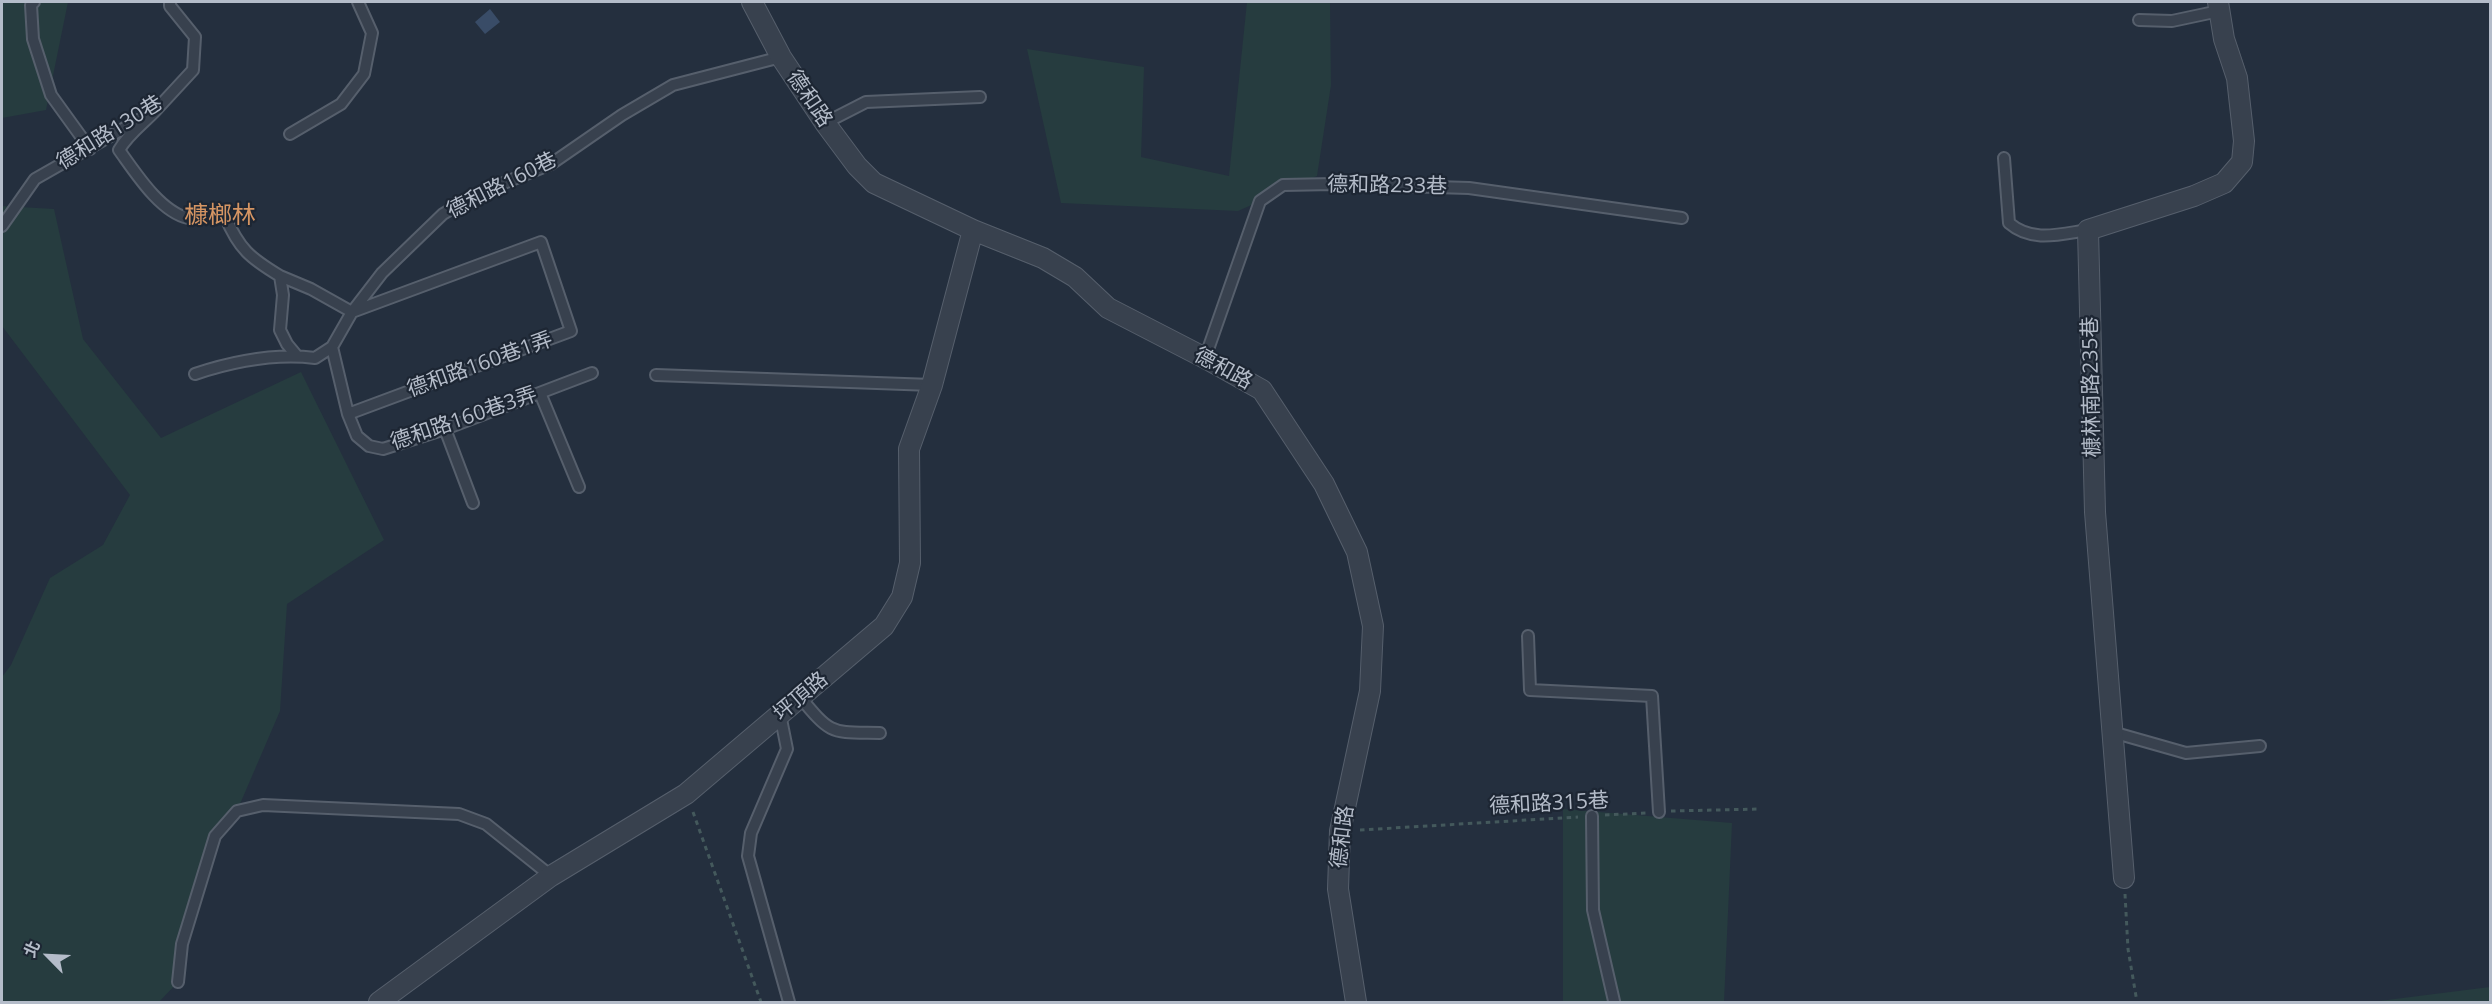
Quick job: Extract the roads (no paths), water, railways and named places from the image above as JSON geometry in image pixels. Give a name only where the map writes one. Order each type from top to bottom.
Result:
[{"type":"street","name":"德和路","points":[[752,2],[781,57],[825,123],[857,166],[874,183],[973,230],[1043,258],[1075,277],[1108,308],[1206,358],[1262,390],[1324,484],[1357,552],[1373,626],[1370,691],[1340,831],[1338,889],[1356,1002]]},
{"type":"street","points":[[2088,231],[2194,196],[2224,183],[2242,162],[2244,141],[2237,78],[2224,39],[2218,6]]},
{"type":"street","name":"坪頂路","points":[[379,1002],[551,876],[686,794],[884,626],[902,597],[910,563],[909,449],[932,385],[973,230]]},
{"type":"street","name":"槺林南路235巷","points":[[2088,231],[2095,512],[2124,878]]},
{"type":"lane","points":[[34,2],[31,5],[33,39],[51,95],[90,149]]},
{"type":"lane","name":"德和路130巷","points":[[2,226],[34,179],[156,110],[193,70],[195,37],[170,6],[170,2]]},
{"type":"lane","points":[[290,134],[341,104],[364,74],[372,33],[358,2]]},
{"type":"lane","points":[[2139,20],[2172,21],[2218,6]]},
{"type":"lane","name":"德和路160巷","points":[[332,347],[352,312],[382,273],[443,214],[479,193],[551,164],[621,115],[673,85],[781,57]]},
{"type":"lane","points":[[825,123],[866,102],[980,97]]},
{"type":"lane","points":[[156,110],[125,140],[119,150],[146,186],[169,210],[189,219],[215,211],[225,216],[235,239],[253,260],[352,312]]},
{"type":"lane","points":[[2004,158],[2009,223],[2018,231],[2035,236],[2088,231]]},
{"type":"lane","name":"德和路233巷","points":[[1206,358],[1260,201],[1283,185],[1333,184],[1469,188],[1682,218]]},
{"type":"lane","name":"德和路160巷1弄","points":[[348,414],[571,331],[541,242],[352,312]]},
{"type":"lane","points":[[280,276],[283,295],[280,330],[287,344],[297,356]]},
{"type":"lane","points":[[195,374],[233,362],[297,356],[315,358],[332,347]]},
{"type":"lane","name":"德和路160巷3弄","points":[[332,347],[348,414],[357,436],[369,446],[383,449],[445,429],[592,373]]},
{"type":"lane","points":[[656,375],[932,385]]},
{"type":"lane","points":[[540,393],[579,487]]},
{"type":"lane","points":[[445,429],[473,503]]},
{"type":"lane","points":[[1528,636],[1530,690],[1653,696],[1659,812]]},
{"type":"lane","points":[[800,697],[820,722],[836,732],[880,733]]},
{"type":"lane","points":[[780,714],[787,749],[751,833],[748,856],[789,1002]]},
{"type":"lane","points":[[2112,732],[2186,753],[2260,746]]},
{"type":"lane","points":[[178,982],[182,944],[215,836],[237,811],[263,805],[459,814],[486,824],[551,876]]},
{"type":"lane","points":[[1592,816],[1593,910],[1614,1001]]},
{"type":"water","points":[[490,9],[500,22],[485,34],[475,22]]},
{"type":"district","name":"槺榔林","points":[[220,216]]}]
